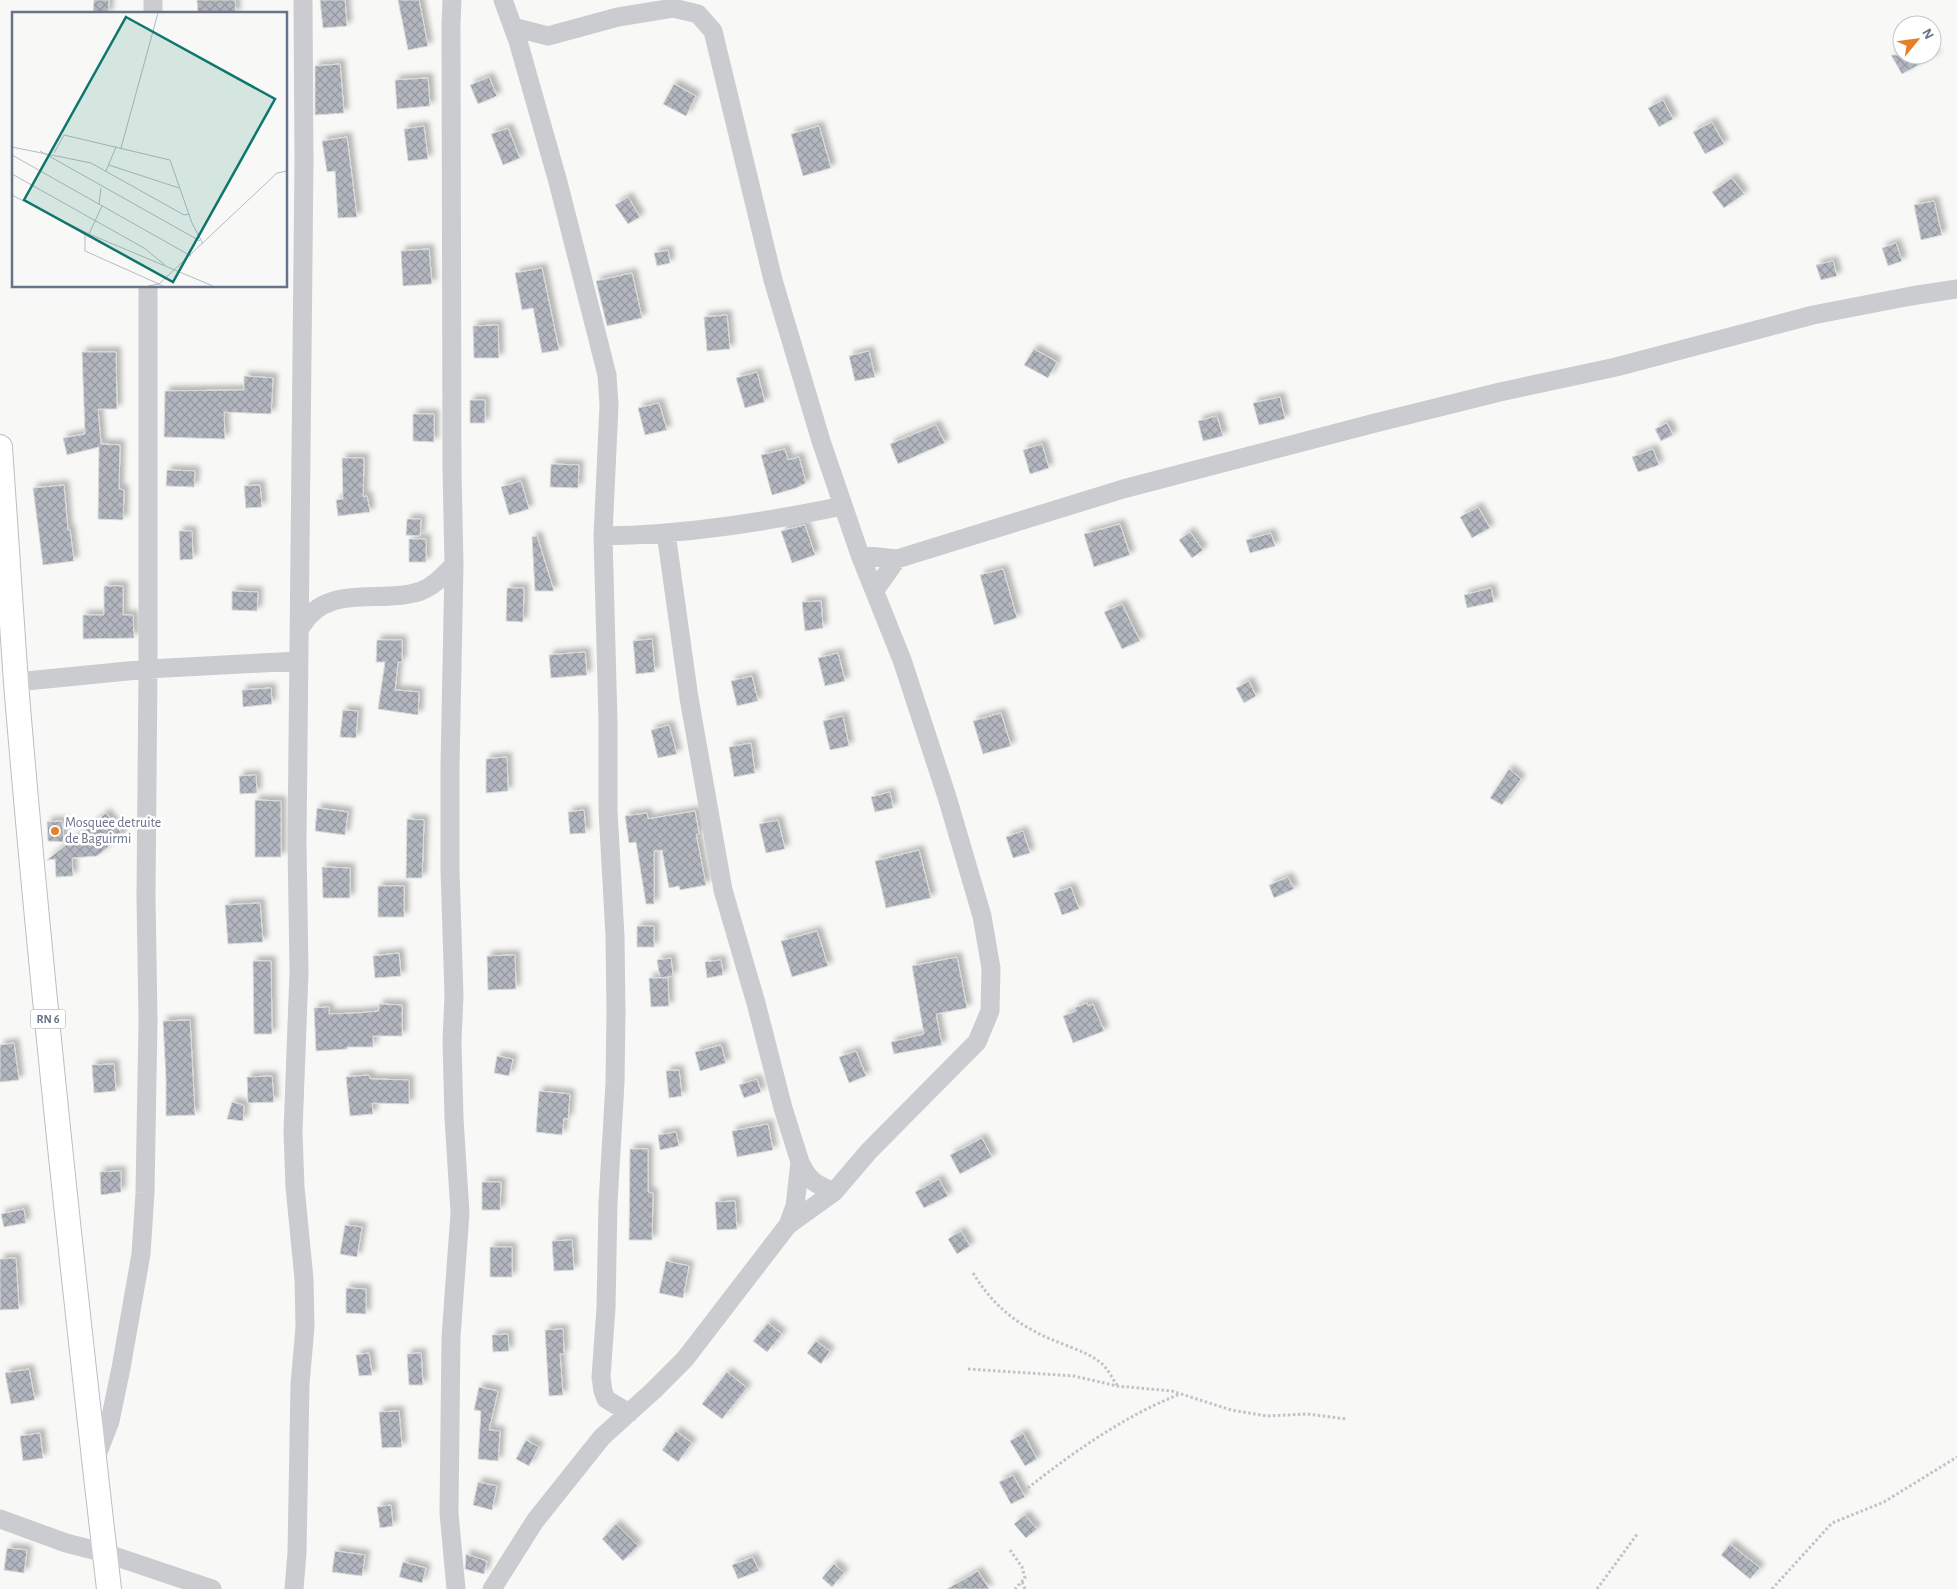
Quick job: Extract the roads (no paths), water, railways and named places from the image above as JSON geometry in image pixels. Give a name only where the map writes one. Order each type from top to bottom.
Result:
[{"type":"main road","name":"RN 6","points":[[0,447],[6,638],[16,682],[70,1250],[109,1589]]},
{"type":"street","points":[[294,1589],[297,1553],[300,1384],[304,1327],[304,1279],[295,1187],[293,1132],[299,972],[297,832],[301,627],[304,162],[303,0]]},
{"type":"street","points":[[452,0],[452,470],[454,565],[450,870],[454,996],[452,1041],[460,1213],[451,1337],[449,1513],[456,1589]]},
{"type":"street","points":[[503,0],[513,27],[558,182],[607,375],[609,405],[603,536],[608,721],[608,810],[616,1012],[615,1083],[608,1194],[606,1308],[600,1377],[606,1398],[629,1413]]},
{"type":"street","points":[[492,1589],[535,1521],[563,1484],[602,1437],[685,1359],[788,1225],[834,1192],[869,1151],[977,1042],[990,1012],[991,968],[982,916],[944,788],[902,660],[860,554],[821,441],[773,280],[713,32],[698,14],[673,8],[618,18],[548,36],[513,27]]},
{"type":"street","points":[[95,1460],[110,1421],[141,1254],[145,1185],[148,1021],[146,896],[148,288]]},
{"type":"street","points":[[860,554],[897,559],[1123,489],[1375,423],[1500,392],[1616,367],[1812,315],[1957,289]]},
{"type":"street","points":[[603,536],[666,533],[765,521],[843,506]]},
{"type":"street","points":[[666,533],[689,698],[723,890],[756,1003],[783,1108],[800,1162],[806,1175],[813,1182],[834,1192]]},
{"type":"street","points":[[875,590],[897,559]]},
{"type":"street","points":[[301,627],[307,615],[333,600],[354,597],[401,596],[423,590],[440,580],[454,565]]},
{"type":"street","points":[[16,682],[148,669],[299,661]]},
{"type":"street","points":[[788,1225],[795,1206],[800,1162]]},
{"type":"street","points":[[0,1519],[66,1543],[105,1553],[212,1589]]},
{"type":"place","name":"Mosquee detruite de Baguirmi","points":[[55,831]]}]
